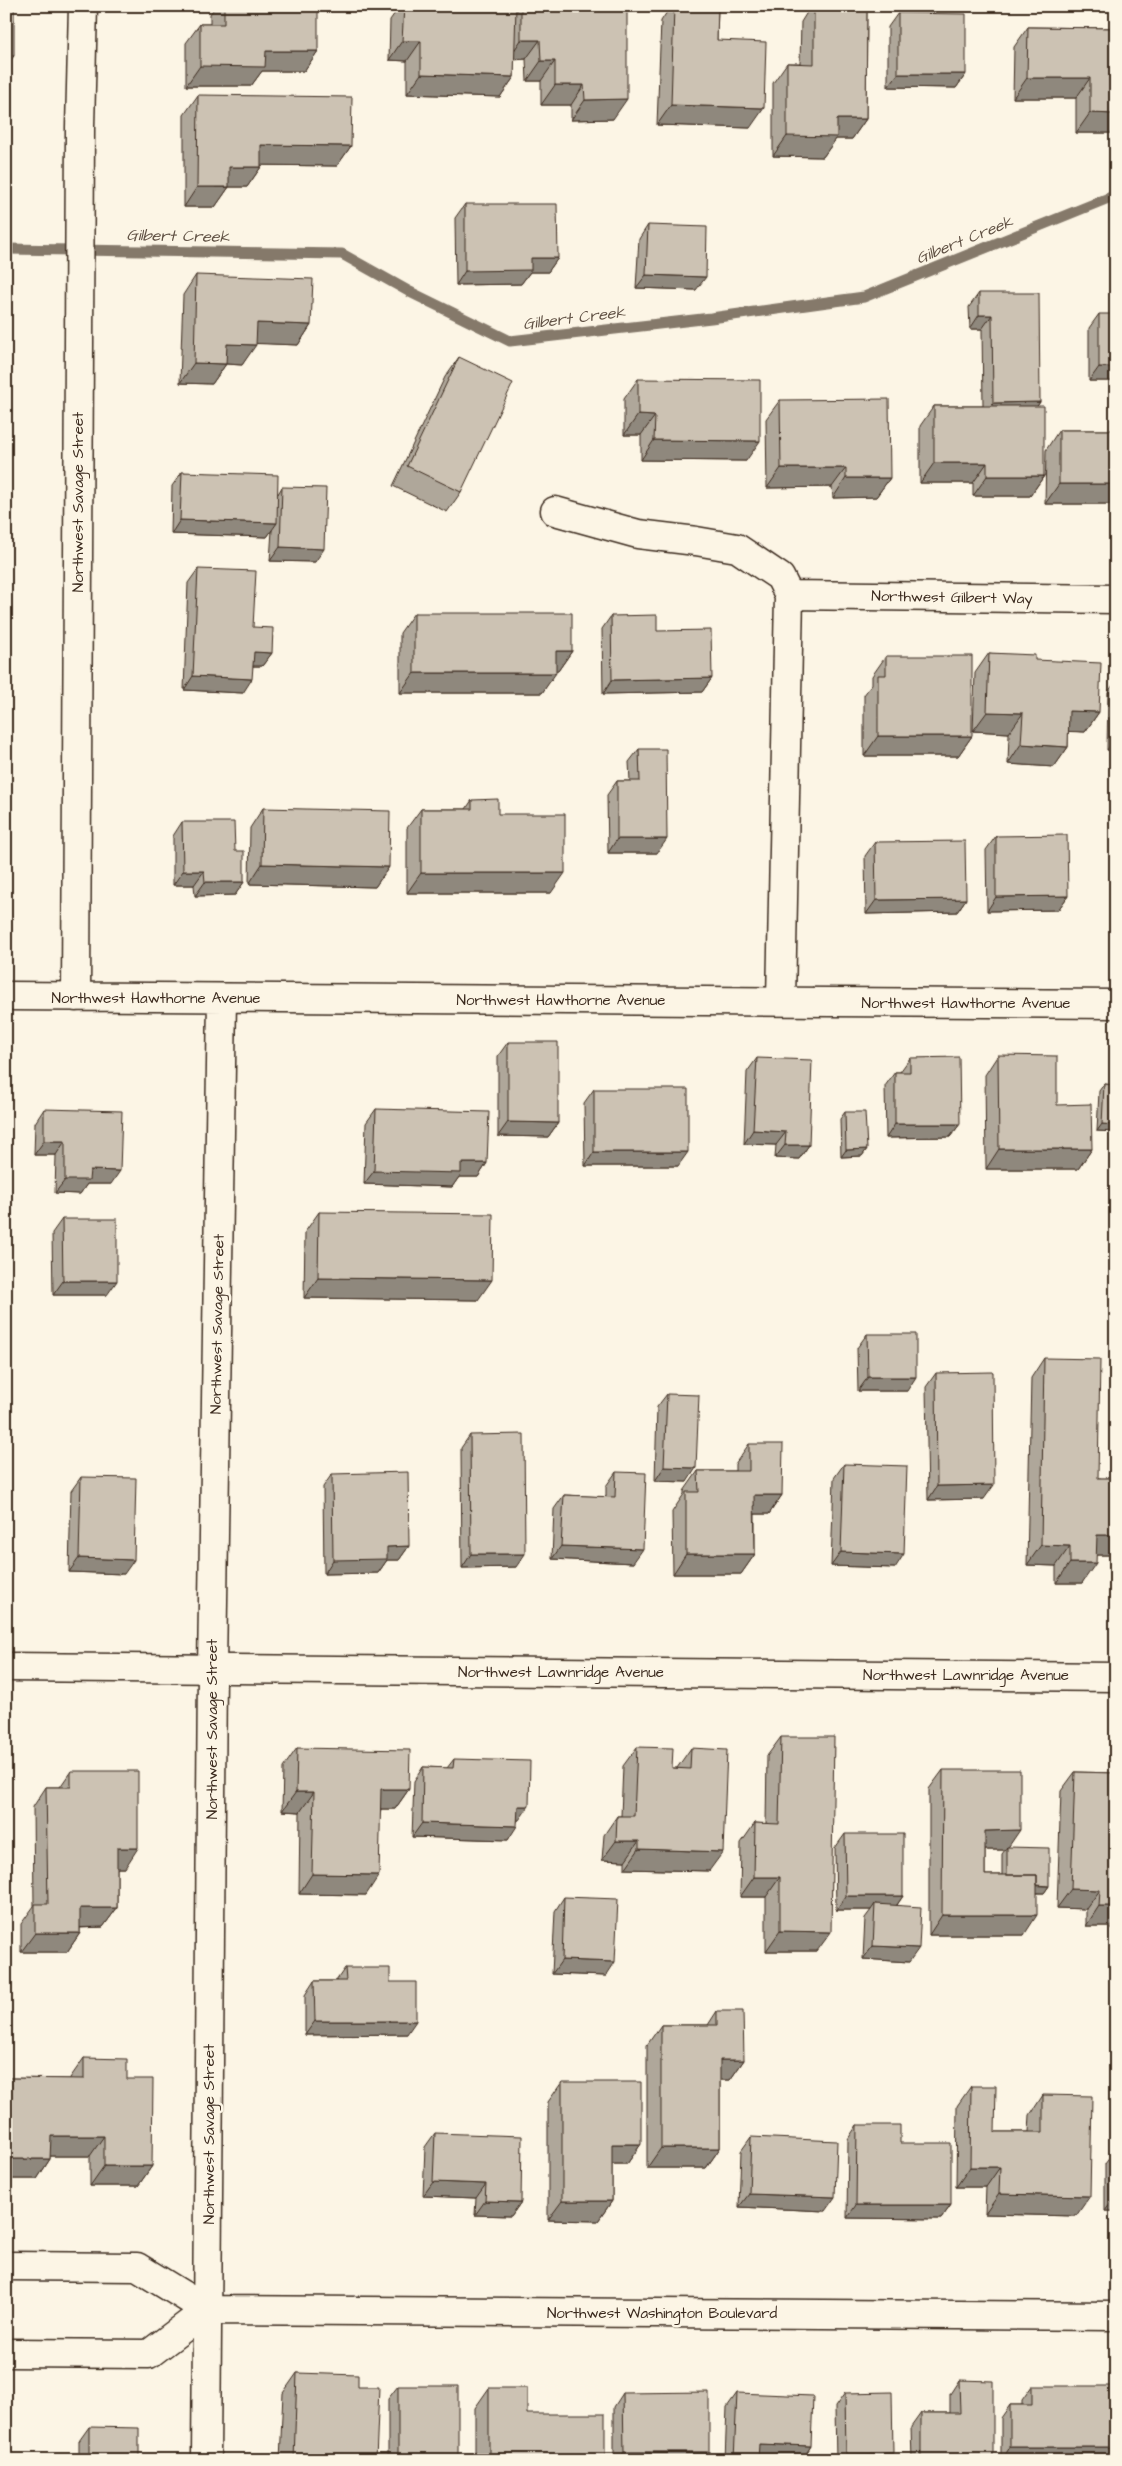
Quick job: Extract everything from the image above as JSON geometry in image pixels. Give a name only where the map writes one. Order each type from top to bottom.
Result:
[{"type":"street","name":"Northwest Savage Street","points":[[76,997],[80,127],[83,6]]},
{"type":"street","points":[[555,511],[638,534],[696,540],[737,548],[780,577],[788,595],[782,1001]]},
{"type":"street","name":"Northwest Gilbert Way","points":[[788,595],[1116,599]]},
{"type":"street","name":"Northwest Hawthorne Avenue","points":[[6,996],[1116,1004]]},
{"type":"street","name":"Northwest Savage Street","points":[[206,2460],[212,1669],[222,998]]},
{"type":"street","name":"Northwest Lawnridge Avenue","points":[[6,1668],[1116,1677]]},
{"type":"street","points":[[6,2266],[136,2267],[207,2310],[149,2354],[6,2353]]},
{"type":"street","name":"Northwest Washington Boulevard","points":[[207,2310],[1116,2316]]},
{"type":"building","points":[[6,6],[14,6],[14,56],[6,55]]},
{"type":"building","points":[[224,6],[318,6],[318,51],[266,51],[265,67],[200,66],[200,24],[224,24]]},
{"type":"building","points":[[404,6],[516,6],[514,77],[421,74],[421,41],[402,41]]},
{"type":"building","points":[[521,6],[627,6],[627,99],[585,100],[584,85],[555,85],[555,61],[541,61],[540,40],[521,40]]},
{"type":"building","points":[[674,6],[718,6],[717,40],[766,42],[764,108],[671,105]]},
{"type":"building","points":[[814,6],[867,6],[866,119],[837,119],[837,137],[787,136],[787,63],[814,64]]},
{"type":"building","points":[[898,13],[966,14],[966,74],[898,74]]},
{"type":"building","points":[[1028,27],[1116,28],[1116,114],[1090,113],[1090,78],[1027,78]]},
{"type":"building","points":[[198,95],[352,97],[351,146],[261,145],[261,167],[229,167],[229,187],[197,187]]},
{"type":"building","points":[[6,104],[11,105],[9,150],[6,150]]},
{"type":"building","points":[[465,204],[557,204],[558,258],[531,258],[531,270],[465,271]]},
{"type":"building","points":[[648,225],[707,227],[706,277],[646,275]]},
{"type":"building","points":[[196,275],[313,279],[311,325],[257,323],[256,345],[227,344],[226,364],[194,363]]},
{"type":"building","points":[[979,293],[1039,293],[1040,402],[993,403],[992,315],[979,315]]},
{"type":"building","points":[[1099,314],[1116,314],[1116,367],[1099,367]]},
{"type":"building","points":[[459,357],[513,383],[461,492],[407,466]]},
{"type":"building","points":[[638,379],[760,380],[760,441],[654,440],[655,416],[638,415]]},
{"type":"building","points":[[889,399],[890,478],[846,478],[846,468],[781,468],[780,400]]},
{"type":"building","points":[[934,406],[1044,406],[1044,476],[987,476],[987,463],[934,463]]},
{"type":"building","points":[[1059,430],[1116,430],[1116,484],[1059,484]]},
{"type":"building","points":[[182,472],[278,475],[277,523],[180,520]]},
{"type":"building","points":[[282,487],[326,488],[324,549],[280,547]]},
{"type":"building","points":[[198,569],[256,571],[253,627],[273,628],[272,653],[254,652],[252,679],[193,676]]},
{"type":"building","points":[[414,613],[572,613],[572,651],[556,651],[556,673],[414,673]]},
{"type":"building","points":[[657,615],[657,631],[711,630],[712,678],[612,680],[611,616]]},
{"type":"building","points":[[989,653],[1035,655],[1035,660],[1101,663],[1099,712],[1069,711],[1068,747],[1021,744],[1023,713],[987,712]]},
{"type":"building","points":[[886,656],[972,656],[972,736],[878,736],[878,675],[886,675]]},
{"type":"building","points":[[639,749],[666,749],[667,839],[617,839],[617,781],[640,781]]},
{"type":"building","points":[[6,798],[8,798],[8,855],[6,855]]},
{"type":"building","points":[[498,799],[498,814],[565,814],[565,873],[421,873],[421,809],[472,809],[472,800]]},
{"type":"building","points":[[263,808],[390,811],[389,867],[262,864]]},
{"type":"building","points":[[182,822],[234,822],[235,851],[244,851],[244,882],[205,882],[204,871],[183,871]]},
{"type":"building","points":[[1067,835],[1068,896],[996,897],[996,836]]},
{"type":"building","points":[[965,841],[966,899],[876,900],[875,842]]},
{"type":"building","points":[[508,1042],[558,1042],[558,1123],[508,1122]]},
{"type":"building","points":[[998,1055],[1057,1056],[1057,1105],[1091,1104],[1092,1149],[999,1149]]},
{"type":"building","points":[[959,1057],[960,1124],[895,1124],[895,1072],[910,1072],[910,1058]]},
{"type":"building","points":[[757,1058],[812,1060],[809,1145],[785,1145],[786,1132],[753,1130]]},
{"type":"building","points":[[1104,1084],[1116,1085],[1116,1125],[1102,1124]]},
{"type":"building","points":[[594,1089],[688,1089],[688,1152],[594,1152]]},
{"type":"building","points":[[44,1109],[122,1111],[120,1171],[90,1170],[89,1180],[65,1180],[65,1141],[44,1141]]},
{"type":"building","points":[[376,1109],[489,1112],[487,1163],[461,1163],[461,1173],[374,1171]]},
{"type":"building","points":[[845,1112],[865,1112],[867,1149],[846,1150]]},
{"type":"building","points":[[319,1212],[493,1214],[492,1280],[318,1278]]},
{"type":"building","points":[[62,1219],[117,1219],[117,1281],[63,1281]]},
{"type":"building","points":[[867,1334],[916,1334],[916,1377],[868,1377]]},
{"type":"building","points":[[1044,1358],[1100,1359],[1098,1478],[1116,1478],[1116,1535],[1097,1535],[1096,1563],[1070,1563],[1070,1546],[1041,1545]]},
{"type":"building","points":[[993,1372],[994,1485],[937,1486],[936,1373]]},
{"type":"building","points":[[667,1394],[699,1395],[696,1468],[664,1467]]},
{"type":"building","points":[[524,1434],[525,1554],[471,1554],[470,1435]]},
{"type":"building","points":[[749,1444],[783,1444],[782,1495],[754,1495],[755,1554],[686,1554],[686,1492],[699,1492],[698,1471],[749,1471]]},
{"type":"building","points":[[844,1464],[907,1466],[904,1554],[841,1552]]},
{"type":"building","points":[[408,1472],[409,1546],[387,1547],[387,1559],[333,1560],[332,1474]]},
{"type":"building","points":[[616,1472],[646,1473],[643,1549],[561,1546],[564,1495],[615,1497]]},
{"type":"building","points":[[81,1477],[136,1478],[134,1560],[79,1558]]},
{"type":"building","points":[[781,1737],[834,1737],[831,1932],[780,1931],[780,1877],[754,1877],[755,1823],[779,1824]]},
{"type":"building","points":[[637,1747],[673,1748],[672,1768],[690,1769],[691,1748],[727,1750],[723,1852],[639,1849],[639,1841],[616,1841],[617,1816],[634,1816]]},
{"type":"building","points":[[297,1748],[410,1750],[409,1789],[381,1789],[379,1875],[312,1874],[314,1792],[296,1792]]},
{"type":"building","points":[[454,1759],[530,1761],[529,1806],[518,1806],[517,1826],[422,1823],[423,1767],[453,1768]]},
{"type":"building","points":[[943,1770],[1020,1770],[1020,1830],[985,1831],[985,1875],[1037,1875],[1037,1915],[942,1915]]},
{"type":"building","points":[[71,1771],[138,1771],[138,1848],[117,1848],[117,1908],[80,1908],[80,1933],[35,1933],[35,1904],[48,1904],[46,1787],[71,1787]]},
{"type":"building","points":[[1075,1772],[1116,1773],[1116,1906],[1099,1906],[1100,1890],[1071,1889]]},
{"type":"building","points":[[845,1834],[903,1834],[903,1896],[846,1896]]},
{"type":"building","points":[[1007,1847],[1049,1848],[1049,1886],[1037,1885],[1037,1875],[1007,1875]]},
{"type":"building","points":[[564,1897],[618,1899],[615,1962],[562,1960]]},
{"type":"building","points":[[875,1904],[921,1907],[919,1948],[873,1946]]},
{"type":"building","points":[[345,1968],[390,1968],[390,1982],[416,1982],[416,2021],[315,2021],[314,1981],[346,1981]]},
{"type":"building","points":[[717,2011],[743,2011],[744,2060],[720,2060],[720,2148],[661,2148],[661,2025],[717,2025]]},
{"type":"building","points":[[84,2058],[127,2059],[127,2079],[153,2079],[152,2166],[104,2166],[104,2136],[51,2136],[50,2159],[6,2159],[8,2078],[84,2079]]},
{"type":"building","points":[[562,2082],[641,2082],[641,2144],[612,2144],[612,2201],[562,2201]]},
{"type":"building","points":[[971,2086],[996,2086],[995,2132],[1043,2132],[1043,2095],[1092,2096],[1090,2196],[999,2194],[1000,2167],[970,2167]]},
{"type":"building","points":[[857,2125],[900,2125],[900,2143],[951,2143],[951,2205],[856,2205]]},
{"type":"building","points":[[435,2133],[522,2136],[521,2202],[485,2201],[486,2184],[433,2182]]},
{"type":"building","points":[[751,2137],[837,2141],[835,2197],[749,2194]]},
{"type":"building","points":[[297,2373],[358,2375],[358,2387],[379,2387],[376,2460],[294,2460]]},
{"type":"building","points":[[959,2380],[993,2381],[993,2460],[921,2460],[921,2413],[960,2413]]},
{"type":"building","points":[[398,2386],[458,2386],[458,2460],[398,2460]]},
{"type":"building","points":[[1032,2386],[1116,2386],[1116,2447],[1010,2447],[1010,2405],[1032,2405]]},
{"type":"building","points":[[489,2388],[527,2388],[527,2414],[605,2414],[605,2460],[489,2460]]},
{"type":"building","points":[[709,2392],[709,2452],[624,2452],[623,2393]]},
{"type":"building","points":[[892,2392],[893,2453],[846,2454],[845,2393]]},
{"type":"building","points":[[737,2393],[813,2396],[811,2446],[759,2444],[758,2460],[734,2460]]},
{"type":"building","points":[[89,2427],[139,2428],[139,2460],[89,2460]]},
{"type":"waterway","name":"Gilbert Creek","points":[[6,249],[342,254],[410,292],[510,341],[711,318],[864,297],[1116,195]]}]
